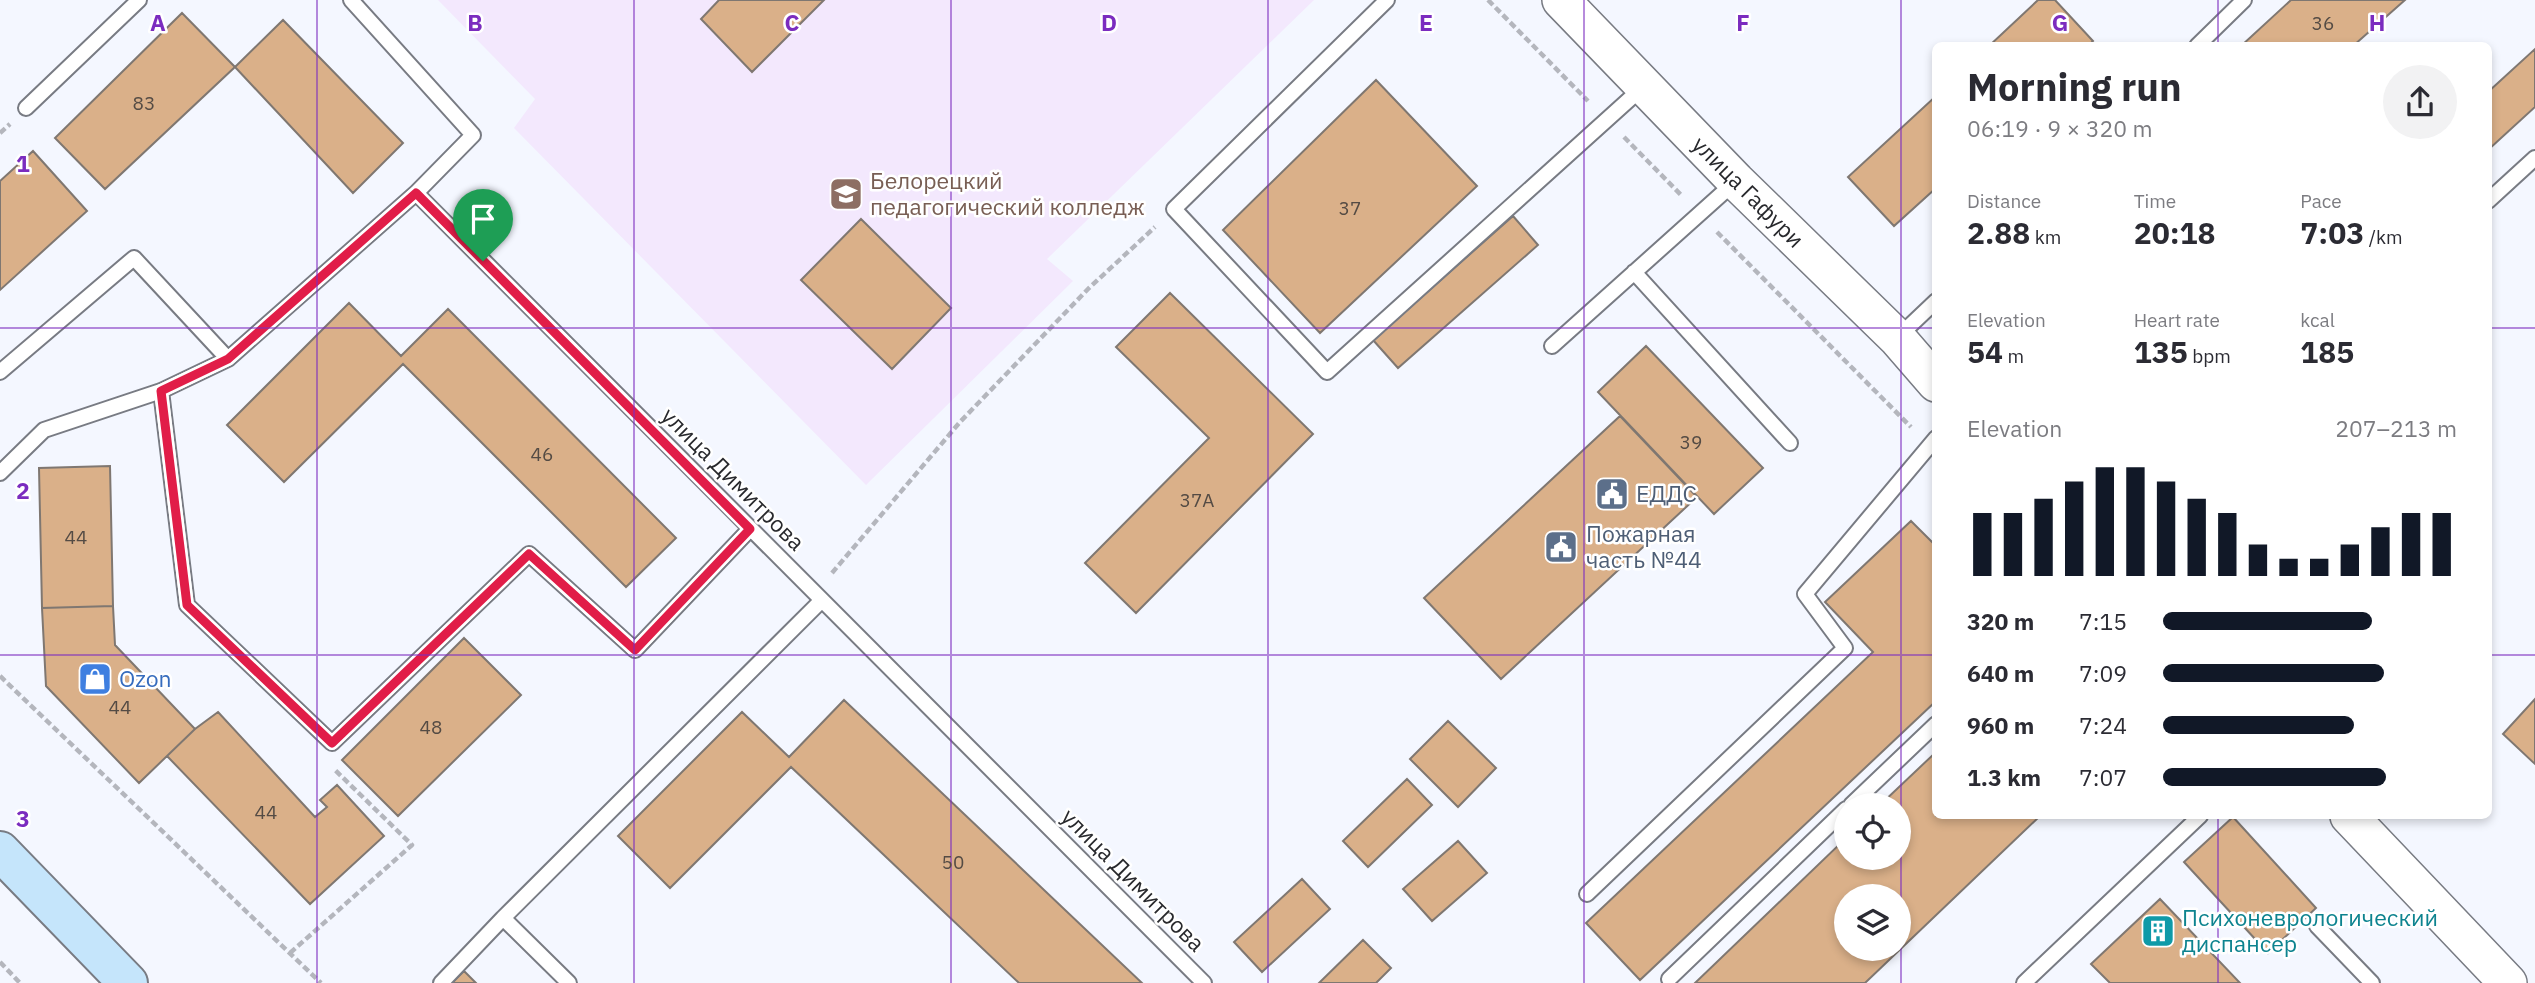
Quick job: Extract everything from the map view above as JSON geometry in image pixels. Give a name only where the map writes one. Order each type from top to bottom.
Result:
[{"type":"main road","points":[[0,851],[128,983]]},
{"type":"street","name":"улица Гафури","points":[[1561,0],[1736,181],[1897,338],[1932,378]]},
{"type":"street","points":[[2352,819],[2508,983]]},
{"type":"lane","points":[[26,108],[139,0]]},
{"type":"lane","points":[[0,474],[44,430],[161,391],[228,359],[416,193],[473,135],[351,0]]},
{"type":"lane","points":[[1387,0],[1174,209],[1327,372],[1644,86]]},
{"type":"lane","points":[[2201,42],[2244,0]]},
{"type":"lane","points":[[2492,197],[2535,158]]},
{"type":"lane","points":[[1552,346],[1736,181]]},
{"type":"lane","name":"улица Димитрова","points":[[416,193],[1204,983]]},
{"type":"lane","points":[[0,372],[134,258],[228,359]]},
{"type":"lane","points":[[1634,272],[1790,443]]},
{"type":"lane","points":[[1897,338],[1932,305]]},
{"type":"lane","points":[[161,391],[187,605],[332,743],[529,554],[635,650],[750,529]]},
{"type":"lane","points":[[1587,894],[1845,649],[1805,593],[1932,443]]},
{"type":"lane","points":[[441,983],[822,600]]},
{"type":"lane","points":[[1864,793],[1932,728]]},
{"type":"lane","points":[[2024,983],[2197,819]]},
{"type":"lane","points":[[1669,979],[1834,821]]},
{"type":"lane","points":[[503,918],[569,983]]},
{"type":"lane","points":[[2317,926],[2372,983]]},
{"type":"path","points":[[822,600],[833,570],[960,422],[1089,288],[1174,209]]},
{"type":"path","points":[[0,676],[321,983]]},
{"type":"path","points":[[290,953],[412,845],[328,763],[332,743]]},
{"type":"path","points":[[0,962],[20,983]]},
{"type":"shaded area","name":"Белорецкий педагогический колледж","points":[[438,0],[1314,0],[1047,259],[1073,281],[866,485],[514,128],[535,99]]},
{"type":"building","points":[[719,0],[824,0],[752,72],[701,19]]},
{"type":"building","points":[[2038,0],[2055,0],[2093,41],[2092,42],[1993,42]]},
{"type":"building","points":[[2291,0],[2405,0],[2358,42],[2245,42]]},
{"type":"building","points":[[182,13],[235,67],[105,189],[55,138]]},
{"type":"building","points":[[283,20],[403,143],[353,193],[235,67]]},
{"type":"building","points":[[2535,49],[2535,107],[2492,146],[2492,88]]},
{"type":"building","points":[[1376,80],[1477,186],[1320,333],[1223,230]]},
{"type":"building","points":[[1932,100],[1932,192],[1894,226],[1848,177]]},
{"type":"building","points":[[33,151],[87,211],[0,290],[0,181]]},
{"type":"building","points":[[1513,216],[1538,245],[1398,368],[1373,340]]},
{"type":"building","points":[[861,219],[951,308],[892,369],[801,280]]},
{"type":"building","points":[[1170,293],[1313,434],[1136,613],[1085,563],[1209,438],[1116,347]]},
{"type":"building","points":[[349,303],[401,356],[448,309],[676,538],[626,587],[403,364],[284,482],[227,425]]},
{"type":"building","points":[[1646,346],[1763,468],[1714,514],[1598,392]]},
{"type":"building","name":"Пожарная часть №44","points":[[1620,416],[1697,497],[1501,679],[1424,598]]},
{"type":"building","points":[[110,466],[113,606],[42,608],[39,468]]},
{"type":"building","points":[[1911,521],[1932,542],[1932,705],[1838,793],[1834,793],[1834,797],[1640,980],[1586,923],[1873,652],[1825,602]]},
{"type":"building","points":[[113,606],[115,645],[195,729],[139,783],[46,686],[42,608]]},
{"type":"building","points":[[464,638],[521,695],[398,816],[342,760]]},
{"type":"building","points":[[2535,699],[2535,764],[2503,734]]},
{"type":"building","points":[[844,700],[1142,983],[1019,983],[791,767],[670,888],[618,836],[742,712],[789,757]]},
{"type":"building","points":[[218,712],[315,817],[327,807],[320,800],[337,785],[384,836],[310,904],[167,756],[195,729]]},
{"type":"building","points":[[1448,721],[1496,768],[1458,807],[1410,759]]},
{"type":"building","points":[[1932,756],[1932,819],[2037,819],[1911,939],[1911,884],[1834,884],[1834,961],[1888,961],[1865,983],[1695,983],[1834,850],[1834,870],[1911,870],[1911,793],[1893,793]]},
{"type":"building","points":[[1407,779],[1432,805],[1368,867],[1343,841]]},
{"type":"building","points":[[2231,819],[2235,819],[2316,908],[2268,953],[2184,862]]},
{"type":"building","points":[[1458,841],[1487,873],[1432,921],[1403,889]]},
{"type":"building","points":[[1302,879],[1330,909],[1262,972],[1234,942]]},
{"type":"building","name":"Психоневрологический диспансер","points":[[2160,899],[2240,983],[2110,983],[2091,964]]},
{"type":"building","points":[[1363,940],[1391,968],[1376,983],[1319,983]]},
{"type":"building","points":[[464,971],[476,983],[452,983]]},
{"type":"place","name":"Белорецкий педагогический колледж","points":[[846,194]]},
{"type":"place","name":"ЕДДС","points":[[1612,494]]},
{"type":"place","name":"Пожарная часть №44","points":[[1561,547]]},
{"type":"place","name":"Ozon","points":[[95,679]]},
{"type":"place","name":"Психоневрологический диспансер","points":[[2158,931]]},
{"type":"route","points":[[416,193],[483,261],[750,529],[635,650],[529,554],[332,743],[187,605],[161,391],[228,359],[416,193]]}]
